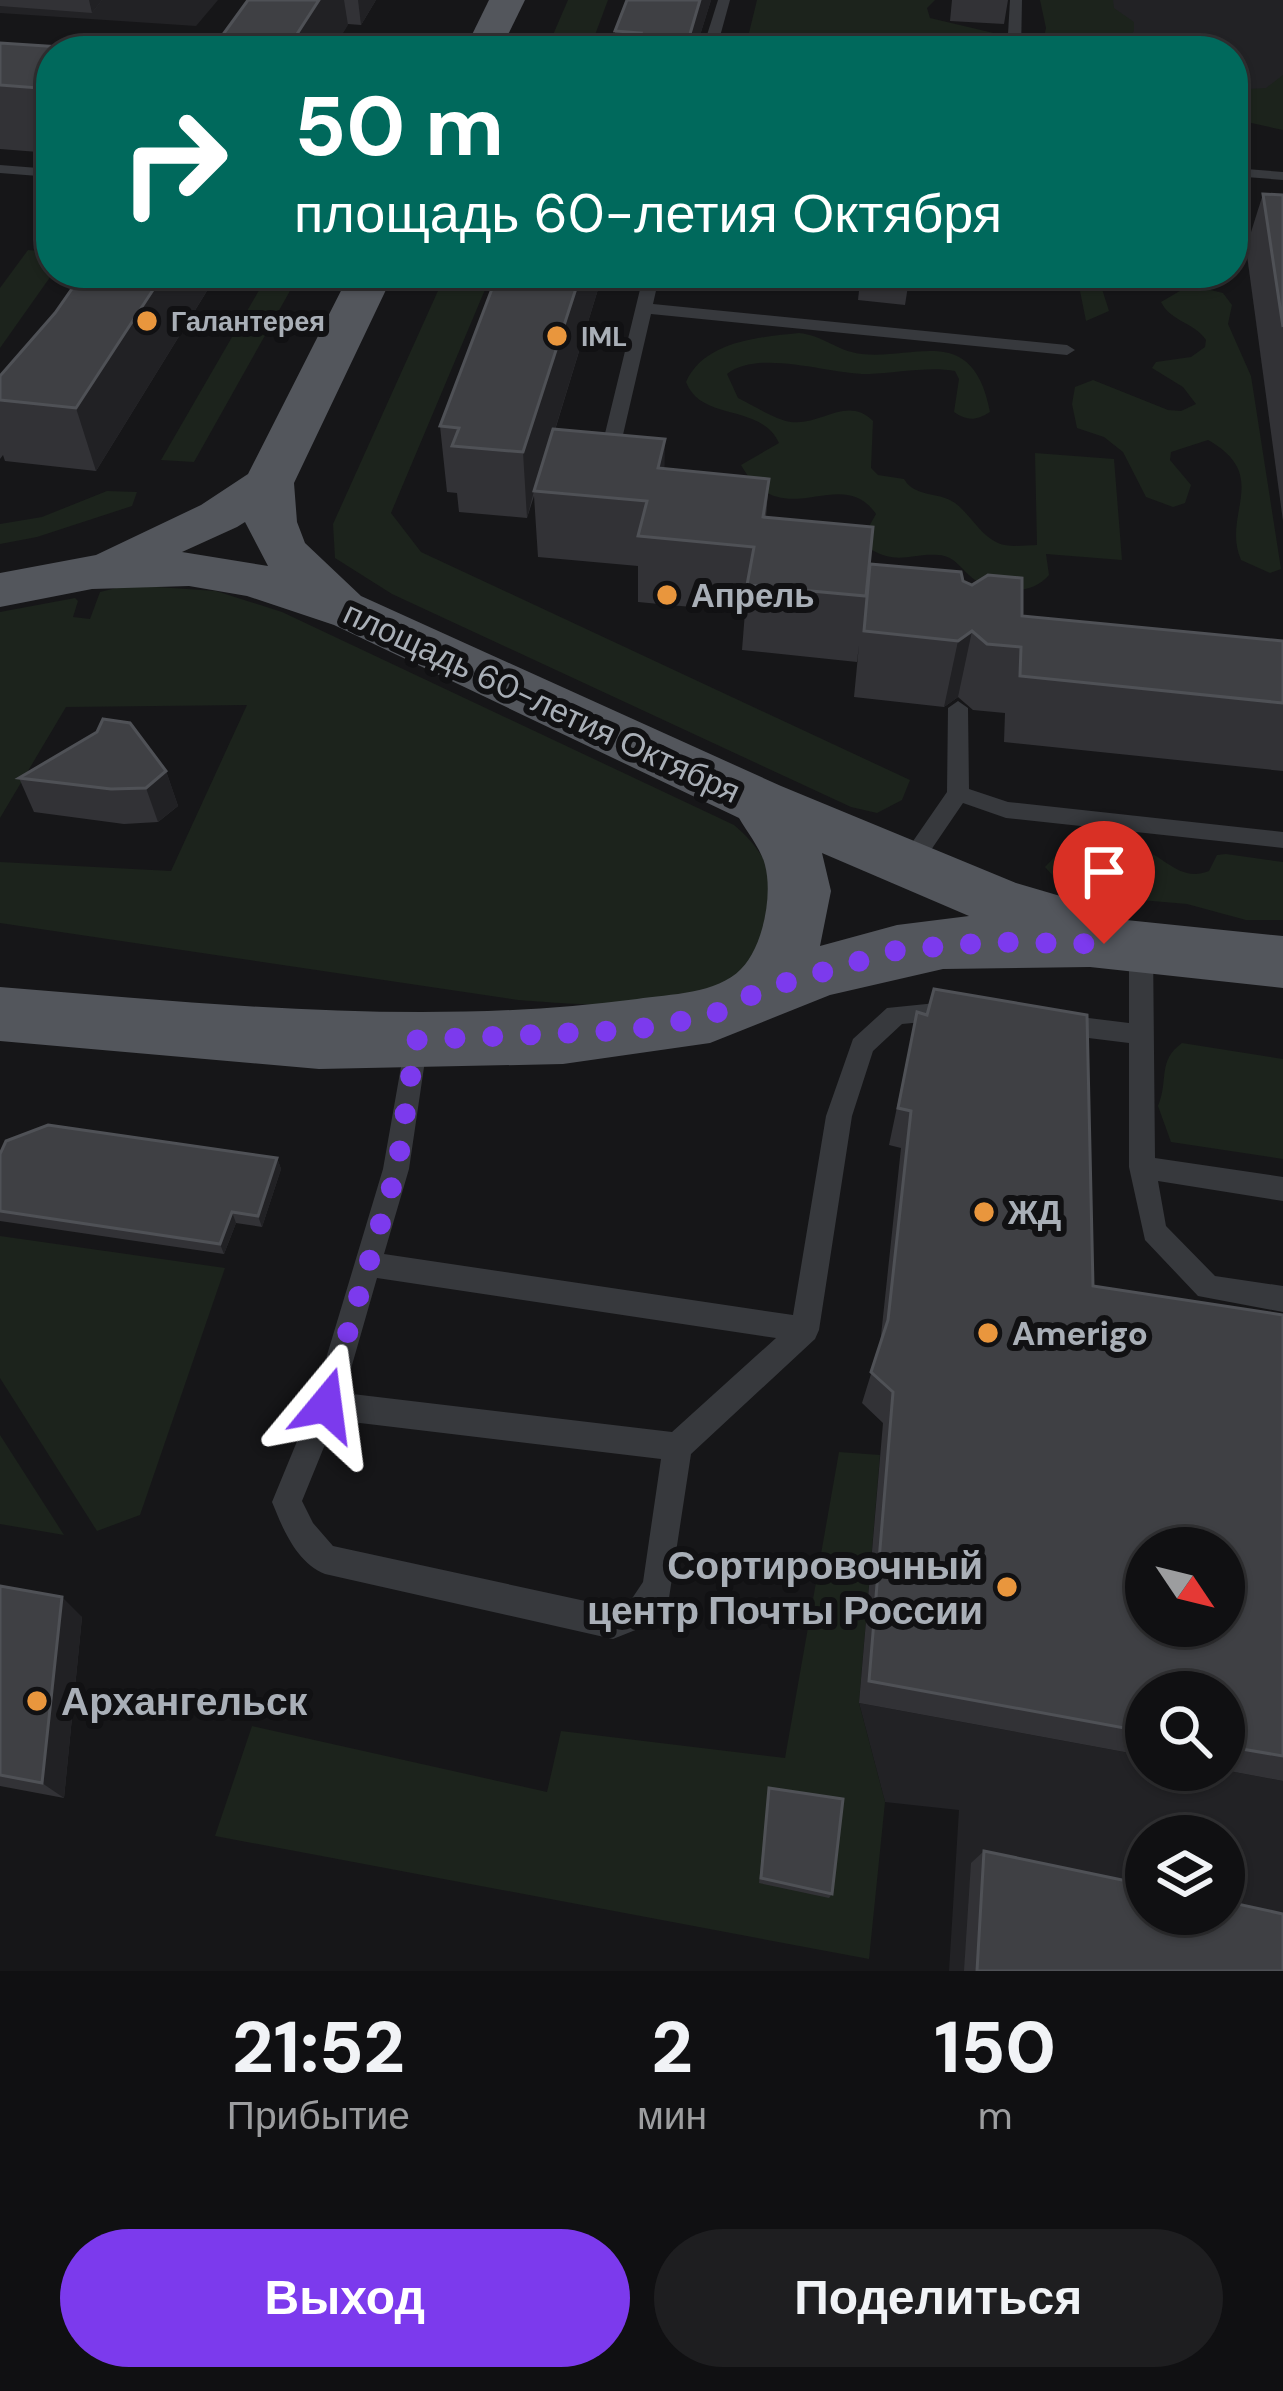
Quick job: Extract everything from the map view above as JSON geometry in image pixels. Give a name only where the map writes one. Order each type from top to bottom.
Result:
[{"type":"main road","points":[[489,36],[506,0]]},
{"type":"main road","points":[[353,612],[302,572],[274,541],[267,514],[269,483],[365,288]]},
{"type":"main road","points":[[92,572],[219,517],[269,483]]},
{"type":"main road","name":"площадь 60-летия Октября","points":[[0,590],[92,572],[189,569],[255,580],[353,612],[760,802],[796,862],[799,891],[791,940],[764,989]]},
{"type":"main road","points":[[760,802],[998,902],[1141,944]]},
{"type":"main road","points":[[0,1014],[319,1041],[416,1040],[632,1030],[710,1016],[764,989],[898,950],[993,942],[1141,944],[1283,962]]},
{"type":"lane","points":[[713,36],[724,0]]},
{"type":"lane","points":[[1015,36],[1016,0]]},
{"type":"lane","points":[[0,170],[36,172]]},
{"type":"lane","points":[[1248,173],[1283,176]]},
{"type":"lane","points":[[645,469],[609,454],[648,288]]},
{"type":"lane","points":[[643,308],[1067,350]]},
{"type":"lane","points":[[908,866],[958,793],[958,708]]},
{"type":"lane","points":[[958,793],[1006,811],[1283,840]]},
{"type":"lane","points":[[1141,944],[1142,1167],[1154,1232],[1208,1287],[1283,1298]]},
{"type":"lane","points":[[416,1040],[397,1169],[326,1405],[287,1502],[302,1534],[325,1559],[613,1623],[642,1612],[658,1587],[677,1448],[805,1330],[839,1116],[862,1046],[896,1016],[936,1010],[983,1014]]},
{"type":"lane","points":[[1028,1020],[1141,1035]]},
{"type":"lane","points":[[1142,1167],[1283,1189]]},
{"type":"lane","points":[[366,1264],[805,1330]]},
{"type":"lane","points":[[326,1405],[677,1448]]},
{"type":"shaded area","points":[[0,0],[218,0],[196,26],[0,13]]},
{"type":"shaded area","points":[[568,0],[608,0],[595,36],[552,36]]},
{"type":"shaded area","points":[[757,0],[935,0],[927,8],[930,18],[1003,36],[748,36]]},
{"type":"shaded area","points":[[1040,0],[1113,0],[1114,8],[1134,22],[1134,31],[1130,36],[1044,36]]},
{"type":"shaded area","points":[[1074,0],[1283,0],[1283,103],[1248,100],[1248,36],[1075,36]]},
{"type":"shaded area","points":[[1283,75],[1283,130],[1248,122],[1248,89],[1266,88]]},
{"type":"shaded area","points":[[28,250],[36,251],[36,288],[42,288],[0,348],[0,288]]},
{"type":"shaded area","points":[[260,288],[292,288],[194,462],[161,460]]},
{"type":"shaded area","points":[[439,288],[486,288],[391,513],[421,552],[910,780],[902,800],[877,813],[851,807],[392,594],[335,558],[333,524]]},
{"type":"shaded area","points":[[1079,288],[1102,288],[1109,311],[1086,321]]},
{"type":"shaded area","points":[[1185,288],[1202,288],[1223,293],[1232,305],[1228,324],[1251,376],[1281,569],[1270,573],[1241,560],[1236,543],[1241,496],[1237,467],[1208,440],[1171,452],[1170,460],[1191,485],[1185,503],[1173,507],[1146,497],[1123,452],[1104,437],[1077,428],[1072,404],[1075,387],[1093,380],[1168,410],[1181,411],[1196,404],[1183,387],[1152,368],[1156,362],[1191,357],[1205,347],[1206,340],[1161,302]]},
{"type":"shaded area","points":[[799,333],[862,354],[922,351],[956,356],[982,384],[990,412],[972,419],[954,412],[959,379],[955,371],[945,370],[869,374],[758,363],[727,374],[738,398],[791,422],[844,411],[863,414],[873,421],[871,468],[878,475],[904,479],[914,489],[948,499],[986,535],[1007,545],[1037,545],[1035,453],[1114,459],[1122,560],[1046,554],[1049,575],[1042,582],[1025,589],[996,588],[977,581],[945,556],[897,558],[872,550],[867,530],[876,514],[862,500],[845,495],[792,499],[757,486],[741,465],[779,443],[759,422],[704,403],[686,382],[694,368],[719,350],[751,339]]},
{"type":"shaded area","points":[[107,491],[137,492],[132,506],[0,544],[0,524],[42,517]]},
{"type":"shaded area","points":[[128,585],[216,591],[282,612],[734,825],[762,856],[772,881],[767,921],[747,967],[724,986],[698,996],[669,1002],[571,1004],[0,923],[0,862],[171,871],[247,705],[66,707],[0,818],[0,612],[75,598],[73,617],[90,619],[100,592]]},
{"type":"shaded area","points":[[1080,841],[1138,848],[1180,871],[1198,874],[1209,871],[1217,855],[1283,862],[1283,920],[1246,920],[1187,904],[1094,896],[1056,879],[1045,867],[1066,845]]},
{"type":"shaded area","points":[[1182,1043],[1283,1059],[1283,1159],[1171,1142],[1158,1106],[1166,1064]]},
{"type":"shaded area","points":[[0,1236],[225,1268],[140,1515],[97,1531],[0,1378]]},
{"type":"shaded area","points":[[0,1435],[64,1535],[0,1524]]},
{"type":"shaded area","points":[[839,1452],[880,1455],[859,1703],[885,1802],[869,1959],[215,1836],[252,1726],[547,1792],[561,1731],[785,1758]]},
{"type":"shaded area","points":[[859,1703],[1125,1752],[1125,1791],[1245,1791],[1245,1774],[1283,1781],[1283,1971],[949,1971],[959,1810],[885,1802]]},
{"type":"building","points":[[248,0],[319,0],[296,36],[222,36]]},
{"type":"building","points":[[627,0],[700,0],[689,36],[615,31]]},
{"type":"building","points":[[0,43],[36,45],[36,88],[0,85]]},
{"type":"building","points":[[1263,194],[1283,195],[1283,327]]},
{"type":"building","points":[[72,288],[154,288],[76,408],[0,400],[0,376]]},
{"type":"building","points":[[492,288],[576,288],[523,452],[452,446],[459,428],[440,426]]},
{"type":"building","points":[[553,429],[665,439],[658,468],[769,479],[763,517],[873,527],[866,596],[747,585],[754,547],[638,536],[647,501],[534,491]]},
{"type":"building","points":[[870,564],[961,572],[963,581],[972,585],[988,575],[1022,578],[1022,616],[1283,641],[1283,703],[1020,676],[1021,647],[987,644],[972,631],[958,641],[864,631]]},
{"type":"building","points":[[103,719],[130,723],[166,771],[146,788],[111,789],[19,778],[97,732]]},
{"type":"building","points":[[934,989],[1087,1015],[1093,1286],[1283,1315],[1283,1756],[1245,1750],[1245,1671],[1125,1671],[1125,1728],[869,1681],[893,1392],[871,1372],[888,1320],[911,1111],[898,1108],[917,1012],[927,1015]]},
{"type":"building","points":[[48,1125],[277,1158],[258,1216],[232,1212],[220,1244],[0,1211],[0,1154],[6,1141]]},
{"type":"building","name":"Архангельск","points":[[0,1586],[62,1597],[42,1783],[0,1775]]},
{"type":"building","points":[[769,1788],[843,1799],[832,1894],[761,1878]]},
{"type":"building","points":[[984,1851],[1125,1881],[1125,1935],[1245,1935],[1245,1906],[1283,1914],[1283,1971],[977,1971]]},
{"type":"place","name":"Галантерея","points":[[147,321]]},
{"type":"place","name":"IML","points":[[557,336]]},
{"type":"place","name":"Апрель","points":[[667,595]]},
{"type":"place","name":"ЖД","points":[[984,1212]]},
{"type":"place","name":"Amerigo","points":[[988,1333]]},
{"type":"place","name":"Сортировочный центр Почты России","points":[[1007,1587]]},
{"type":"place","name":"Архангельск","points":[[37,1701]]},
{"type":"route","points":[[326,1405],[397,1169],[416,1040],[563,1036],[710,1016],[764,989],[898,950],[993,942],[1104,944]]}]
